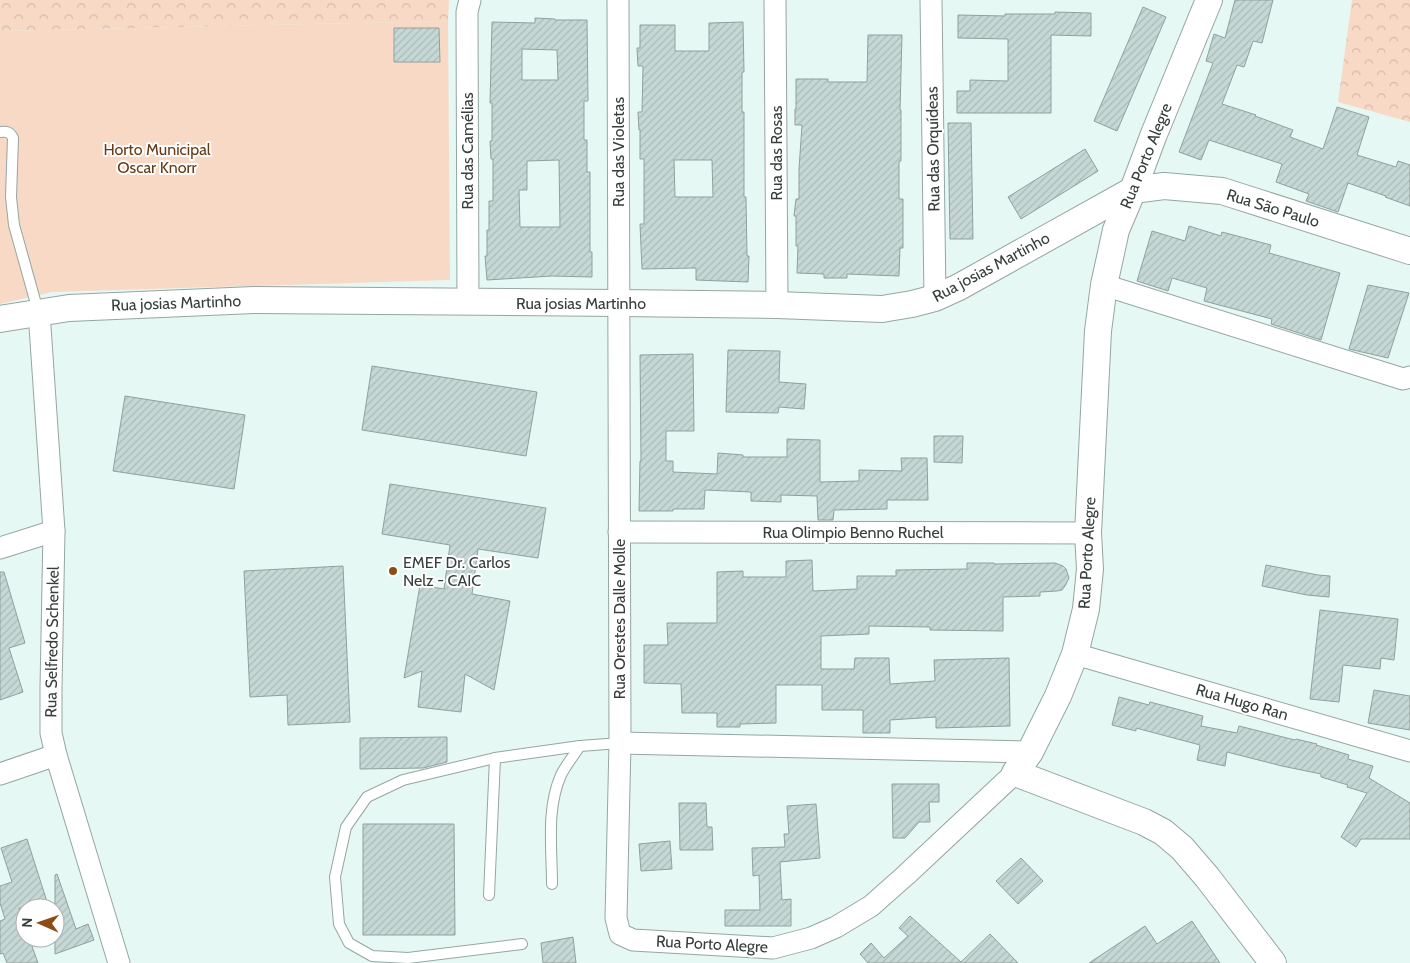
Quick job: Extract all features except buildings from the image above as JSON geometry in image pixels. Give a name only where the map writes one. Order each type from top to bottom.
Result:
[{"type":"street","name":"Rua das Camélias","points":[[468,303],[467,12],[470,0]]},
{"type":"street","name":"Rua das Violetas","points":[[618,0],[619,303]]},
{"type":"street","name":"Rua das Rosas","points":[[775,0],[777,306]]},
{"type":"street","name":"Rua das Orquídeas","points":[[931,0],[935,298]]},
{"type":"street","name":"Rua Porto Alegre","points":[[620,934],[633,940],[773,948],[811,938],[836,927],[871,906],[906,875],[1022,762],[1058,696],[1075,654],[1086,610],[1090,569],[1088,533],[1098,331],[1104,285],[1116,230],[1134,190],[1154,134],[1209,0]]},
{"type":"street","name":"Rua São Paulo","points":[[1134,190],[1164,186],[1222,192],[1410,250]]},
{"type":"street","name":"Rua josias Martinho","points":[[0,319],[69,308],[254,300],[619,303],[882,309],[935,298],[960,287],[1134,190]]},
{"type":"street","points":[[1104,285],[1403,379],[1410,377]]},
{"type":"street","name":"Rua Orestes Dalle Molle","points":[[619,303],[618,532],[620,743],[616,918],[620,934]]},
{"type":"street","name":"Rua Selfredo Schenkel","points":[[39,312],[54,531],[51,733],[119,963]]},
{"type":"street","points":[[0,548],[54,531]]},
{"type":"street","name":"Rua Olimpio Benno Ruchel","points":[[618,532],[1088,533]]},
{"type":"street","name":"Rua Hugo Ran","points":[[1075,654],[1410,751]]},
{"type":"street","points":[[620,743],[1022,762],[1162,832],[1182,848],[1207,877],[1274,963]]},
{"type":"street","points":[[0,774],[56,755]]},
{"type":"lane","points":[[0,132],[6,131],[13,138],[11,198],[14,225],[39,312]]},
{"type":"lane","points":[[522,944],[408,958],[372,956],[349,943],[339,924],[335,877],[346,827],[367,797],[403,780],[495,758],[580,746],[620,743]]},
{"type":"lane","points":[[552,884],[551,820],[554,794],[562,774],[580,746]]},
{"type":"lane","points":[[489,894],[495,758]]},
{"type":"green space","points":[[0,0],[449,0],[448,21],[0,31]]},
{"type":"green space","points":[[1352,0],[1410,0],[1410,122],[1338,102]]},
{"type":"green space","name":"Horto Municipal Oscar Knorr","points":[[448,21],[450,280],[52,292],[0,304],[0,31]]},
{"type":"place","name":"EMEF Dr. Carlos Nelz - CAIC","points":[[393,571]]}]
